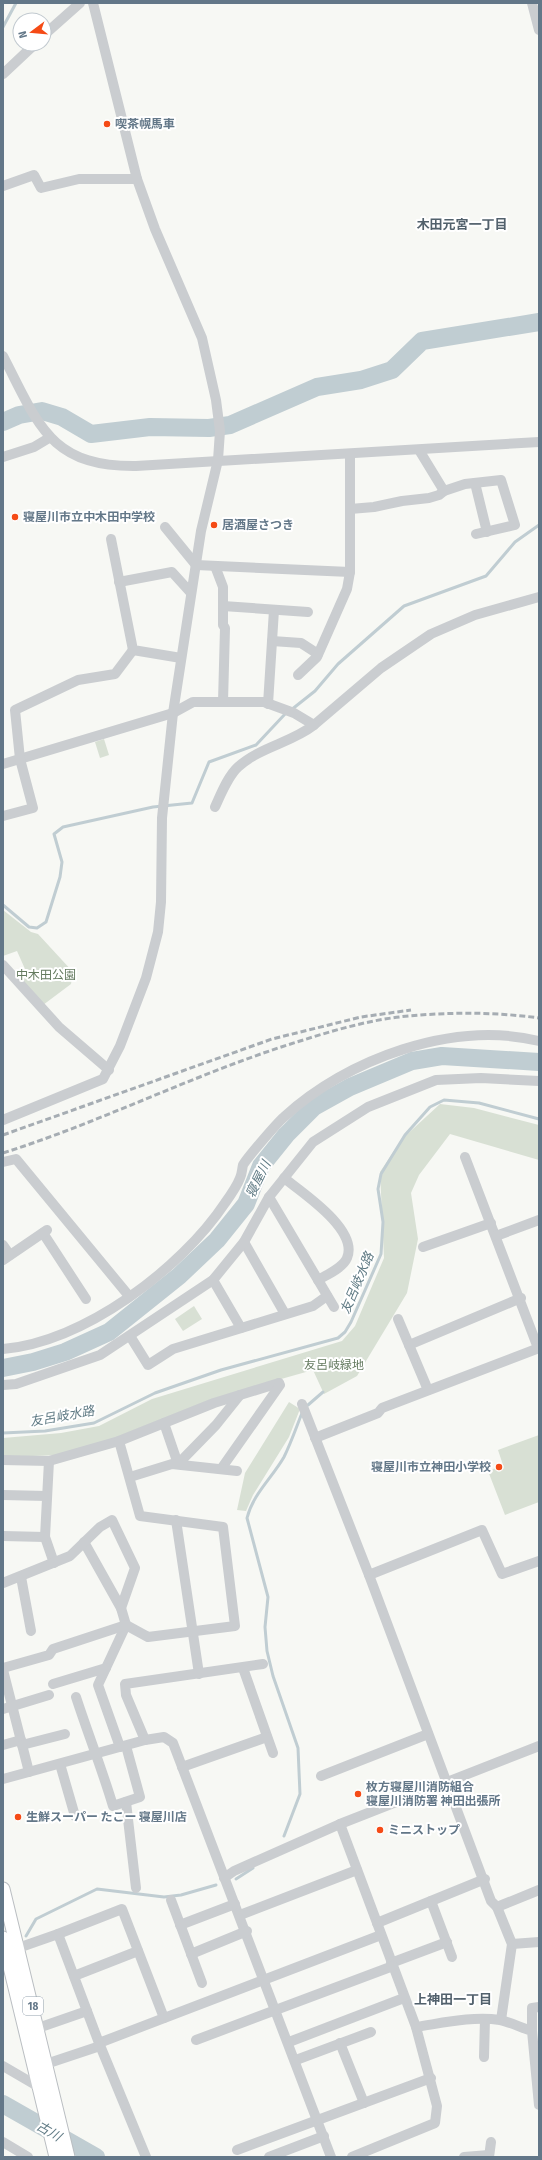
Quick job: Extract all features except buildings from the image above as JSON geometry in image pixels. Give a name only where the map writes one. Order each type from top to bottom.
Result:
[{"type":"main road","name":"18","points":[[3,1889],[61,2124],[62,2154]]},
{"type":"main road","name":"18","points":[[3,1938],[6,1969],[46,2116],[62,2154]]},
{"type":"street","points":[[52,28],[80,3]]},
{"type":"street","points":[[3,1120],[103,1079],[109,1070],[146,978],[158,932],[161,902],[163,812],[173,713],[201,531],[218,460],[220,431],[202,338],[155,229],[137,180],[93,3]]},
{"type":"street","points":[[532,3],[539,30]]},
{"type":"street","points":[[3,74],[26,52]]},
{"type":"street","points":[[3,186],[34,175],[41,188],[79,179],[137,180]]},
{"type":"street","points":[[3,356],[36,419],[49,438],[81,459],[103,465],[136,466],[539,442]]},
{"type":"street","points":[[3,457],[34,447],[49,438]]},
{"type":"street","points":[[419,450],[444,491]]},
{"type":"street","points":[[298,675],[318,654],[347,589],[350,572],[350,454]]},
{"type":"street","points":[[350,509],[429,498],[439,495],[444,491],[476,483],[501,480],[515,525],[476,534]]},
{"type":"street","points":[[476,483],[487,532]]},
{"type":"street","points":[[165,526],[196,565],[350,572]]},
{"type":"street","points":[[110,540],[134,650]]},
{"type":"street","points":[[215,566],[223,587],[223,625],[225,628],[223,702]]},
{"type":"street","points":[[119,582],[172,572],[191,593]]},
{"type":"street","points":[[215,807],[237,767],[266,748],[307,730],[381,668],[431,634],[475,615],[539,597]]},
{"type":"street","points":[[223,606],[308,612]]},
{"type":"street","points":[[268,704],[274,610]]},
{"type":"street","points":[[272,640],[301,643],[318,654]]},
{"type":"street","points":[[134,650],[181,658]]},
{"type":"street","points":[[3,816],[33,808],[20,759],[16,710],[78,680],[115,674],[134,650]]},
{"type":"street","points":[[3,764],[173,713],[193,702],[268,704],[289,712],[314,725]]},
{"type":"street","points":[[5,970],[59,1027],[109,1070]]},
{"type":"street","points":[[3,1349],[18,1348],[57,1336],[93,1320],[154,1280],[188,1251],[225,1204],[240,1179],[244,1164],[283,1118],[329,1082],[362,1065],[429,1041],[468,1036],[502,1037],[539,1041]]},
{"type":"street","points":[[3,1385],[16,1384],[84,1362],[100,1355],[213,1280],[244,1242],[269,1197],[313,1142],[368,1108],[436,1080],[481,1078],[539,1081]]},
{"type":"street","points":[[315,1438],[378,1413],[382,1408],[539,1348],[466,1157]]},
{"type":"street","points":[[3,1162],[16,1159],[129,1296]]},
{"type":"street","points":[[284,1178],[338,1222],[347,1241],[348,1257],[344,1263],[318,1280]]},
{"type":"street","points":[[269,1197],[334,1307]]},
{"type":"street","points":[[496,1236],[539,1220]]},
{"type":"street","points":[[423,1247],[491,1223]]},
{"type":"street","points":[[3,1245],[6,1257],[45,1232],[86,1299]]},
{"type":"street","points":[[244,1242],[286,1314]]},
{"type":"street","points":[[213,1280],[241,1328]]},
{"type":"street","points":[[130,1336],[148,1365],[173,1349],[313,1306],[327,1296]]},
{"type":"street","points":[[409,1346],[521,1298]]},
{"type":"street","points":[[398,1319],[428,1390]]},
{"type":"street","points":[[3,1460],[49,1461],[119,1441],[214,1403],[279,1383],[280,1385],[221,1469]]},
{"type":"street","points":[[178,1464],[216,1425],[240,1395]]},
{"type":"street","points":[[302,1404],[369,1575],[428,1734],[485,1879],[492,1901],[497,1907],[512,1944],[501,2020]]},
{"type":"street","points":[[164,1423],[178,1464]]},
{"type":"street","points":[[29,1772],[22,1742],[8,1708],[3,1669],[49,1655],[53,1649],[126,1625],[148,1637],[235,1626],[223,1526],[140,1516],[119,1441]]},
{"type":"street","points":[[49,1461],[45,1537],[54,1563]]},
{"type":"street","points":[[130,1477],[172,1464],[237,1471]]},
{"type":"street","points":[[3,1495],[47,1496]]},
{"type":"street","points":[[3,1583],[70,1556],[100,1527],[112,1520],[135,1568],[121,1608]]},
{"type":"street","points":[[176,1520],[194,1631],[199,1674]]},
{"type":"street","points":[[369,1575],[482,1530],[502,1574],[539,1561]]},
{"type":"street","points":[[3,1536],[45,1537]]},
{"type":"street","points":[[76,1697],[87,1731],[97,1754],[113,1806],[140,1797],[123,1746],[98,1685],[126,1625],[121,1608],[84,1542]]},
{"type":"street","points":[[20,1577],[31,1631]]},
{"type":"street","points":[[146,1740],[126,1695],[125,1684],[263,1664]]},
{"type":"street","points":[[52,1684],[106,1668]]},
{"type":"street","points":[[243,1668],[273,1753]]},
{"type":"street","points":[[8,1708],[49,1695]]},
{"type":"street","points":[[3,1745],[65,1734]]},
{"type":"street","points":[[321,1776],[428,1734]]},
{"type":"street","points":[[3,1779],[146,1740],[164,1737],[173,1743],[224,1878],[247,1931],[332,2157]]},
{"type":"street","points":[[182,1767],[267,1737]]},
{"type":"street","points":[[224,1878],[234,1871],[340,1824],[539,1746]]},
{"type":"street","points":[[60,1764],[75,1816]]},
{"type":"street","points":[[126,1802],[136,1888]]},
{"type":"street","points":[[340,1824],[416,2027],[431,2078],[437,2106],[436,2123],[352,2157]]},
{"type":"street","points":[[240,1915],[357,1870]]},
{"type":"street","points":[[377,1923],[485,1879]]},
{"type":"street","points":[[497,1907],[539,1890]]},
{"type":"street","points":[[171,1900],[202,1983]]},
{"type":"street","points":[[431,1901],[452,1956]]},
{"type":"street","points":[[180,1925],[236,1904]]},
{"type":"street","points":[[18,1948],[122,1909],[164,2018]]},
{"type":"street","points":[[191,1954],[247,1931]]},
{"type":"street","points":[[58,1934],[100,2045],[146,2157]]},
{"type":"street","points":[[46,2064],[100,2045],[164,2018],[381,1935]]},
{"type":"street","points":[[196,2040],[277,2011],[447,1942]]},
{"type":"street","points":[[512,1944],[539,1942]]},
{"type":"street","points":[[74,1976],[138,1951]]},
{"type":"street","points":[[289,2042],[404,1998]]},
{"type":"street","points":[[539,2007],[532,2008],[532,2032],[539,2105]]},
{"type":"street","points":[[38,2028],[87,2011]]},
{"type":"street","points":[[484,2057],[485,2019]]},
{"type":"street","points":[[416,2027],[451,2021],[485,2019],[501,2020],[532,2032]]},
{"type":"street","points":[[296,2060],[371,2032]]},
{"type":"street","points":[[340,2043],[364,2103]]},
{"type":"street","points":[[3,2066],[39,2087]]},
{"type":"street","points":[[237,2150],[431,2078]]},
{"type":"street","points":[[269,2157],[324,2136]]},
{"type":"street","points":[[3,2142],[28,2157]]},
{"type":"street","points":[[464,2157],[489,2156],[491,2142]]},
{"type":"green space","points":[[104,739],[109,755],[100,758],[95,742]]},
{"type":"green space","name":"中木田公園","points":[[3,910],[31,932],[38,934],[73,972],[71,984],[43,1005],[14,974],[25,969],[17,951],[3,956]]},
{"type":"green space","name":"友呂岐緑地","points":[[440,1104],[474,1108],[539,1125],[539,1160],[450,1134],[419,1175],[411,1193],[418,1239],[407,1293],[357,1376],[324,1394],[313,1370],[260,1385],[113,1440],[62,1455],[3,1457],[3,1438],[61,1433],[99,1426],[152,1399],[342,1341],[355,1326],[384,1258],[380,1172],[402,1139]]},
{"type":"green space","points":[[194,1306],[202,1319],[183,1331],[175,1319]]},
{"type":"green space","points":[[289,1402],[300,1409],[289,1437],[253,1495],[246,1511],[237,1510],[245,1473]]},
{"type":"green space","points":[[539,1435],[539,1502],[505,1515],[488,1471],[503,1465],[498,1450]]},
{"type":"waterway","points":[[3,27],[16,3]]},
{"type":"waterway","points":[[3,422],[19,415],[42,411],[62,417],[91,434],[150,427],[209,428],[230,425],[317,387],[361,380],[392,370],[422,341],[539,322]]},
{"type":"waterway","points":[[291,710],[315,691],[338,664],[404,606],[486,576],[515,542],[539,525]]},
{"type":"waterway","points":[[3,905],[29,927],[37,928],[46,922],[60,877],[62,862],[54,834],[63,827],[153,807],[192,803],[209,762],[256,745],[286,713]]},
{"type":"waterway","name":"寝屋川","points":[[3,1368],[33,1362],[65,1352],[109,1332],[179,1276],[217,1240],[246,1204],[261,1166],[286,1135],[314,1107],[350,1087],[412,1061],[442,1056],[539,1062]]},
{"type":"waterway","name":"友呂岐水路","points":[[3,1433],[45,1431],[94,1423],[155,1393],[221,1370],[338,1338],[345,1332],[351,1322],[381,1254],[383,1222],[378,1189],[381,1174],[405,1135],[430,1107],[444,1100],[479,1103],[539,1119]]},
{"type":"waterway","points":[[308,1405],[323,1392]]},
{"type":"waterway","points":[[284,1836],[300,1794],[298,1748],[273,1676],[267,1651],[265,1627],[268,1597],[247,1518],[258,1494],[284,1457],[302,1413]]},
{"type":"waterway","points":[[236,1879],[253,1868]]},
{"type":"waterway","points":[[26,1936],[36,1919],[97,1889],[164,1897],[181,1895],[216,1885]]},
{"type":"waterway","name":"古川","points":[[3,2104],[96,2157]]},
{"type":"railway","points":[[3,1135],[272,1039],[361,1017],[411,1010]]},
{"type":"railway","points":[[3,1153],[78,1126],[262,1053],[354,1026],[395,1017],[441,1014],[474,1013],[539,1018]]},
{"type":"place","name":"喫茶幌馬車","points":[[107,124]]},
{"type":"place","name":"寝屋川市立中木田中学校","points":[[15,517]]},
{"type":"place","name":"居酒屋さつき","points":[[214,525]]},
{"type":"place","name":"寝屋川市立神田小学校","points":[[499,1467]]},
{"type":"place","name":"枚方寝屋川消防組合 寝屋川消防署 神田出張所","points":[[358,1794]]},
{"type":"place","name":"生鮮スーパー たこー 寝屋川店","points":[[18,1817]]},
{"type":"place","name":"ミニストップ","points":[[380,1830]]},
{"type":"district","name":"木田元宮一丁目","points":[[462,224]]},
{"type":"district","name":"上神田一丁目","points":[[453,1999]]}]
